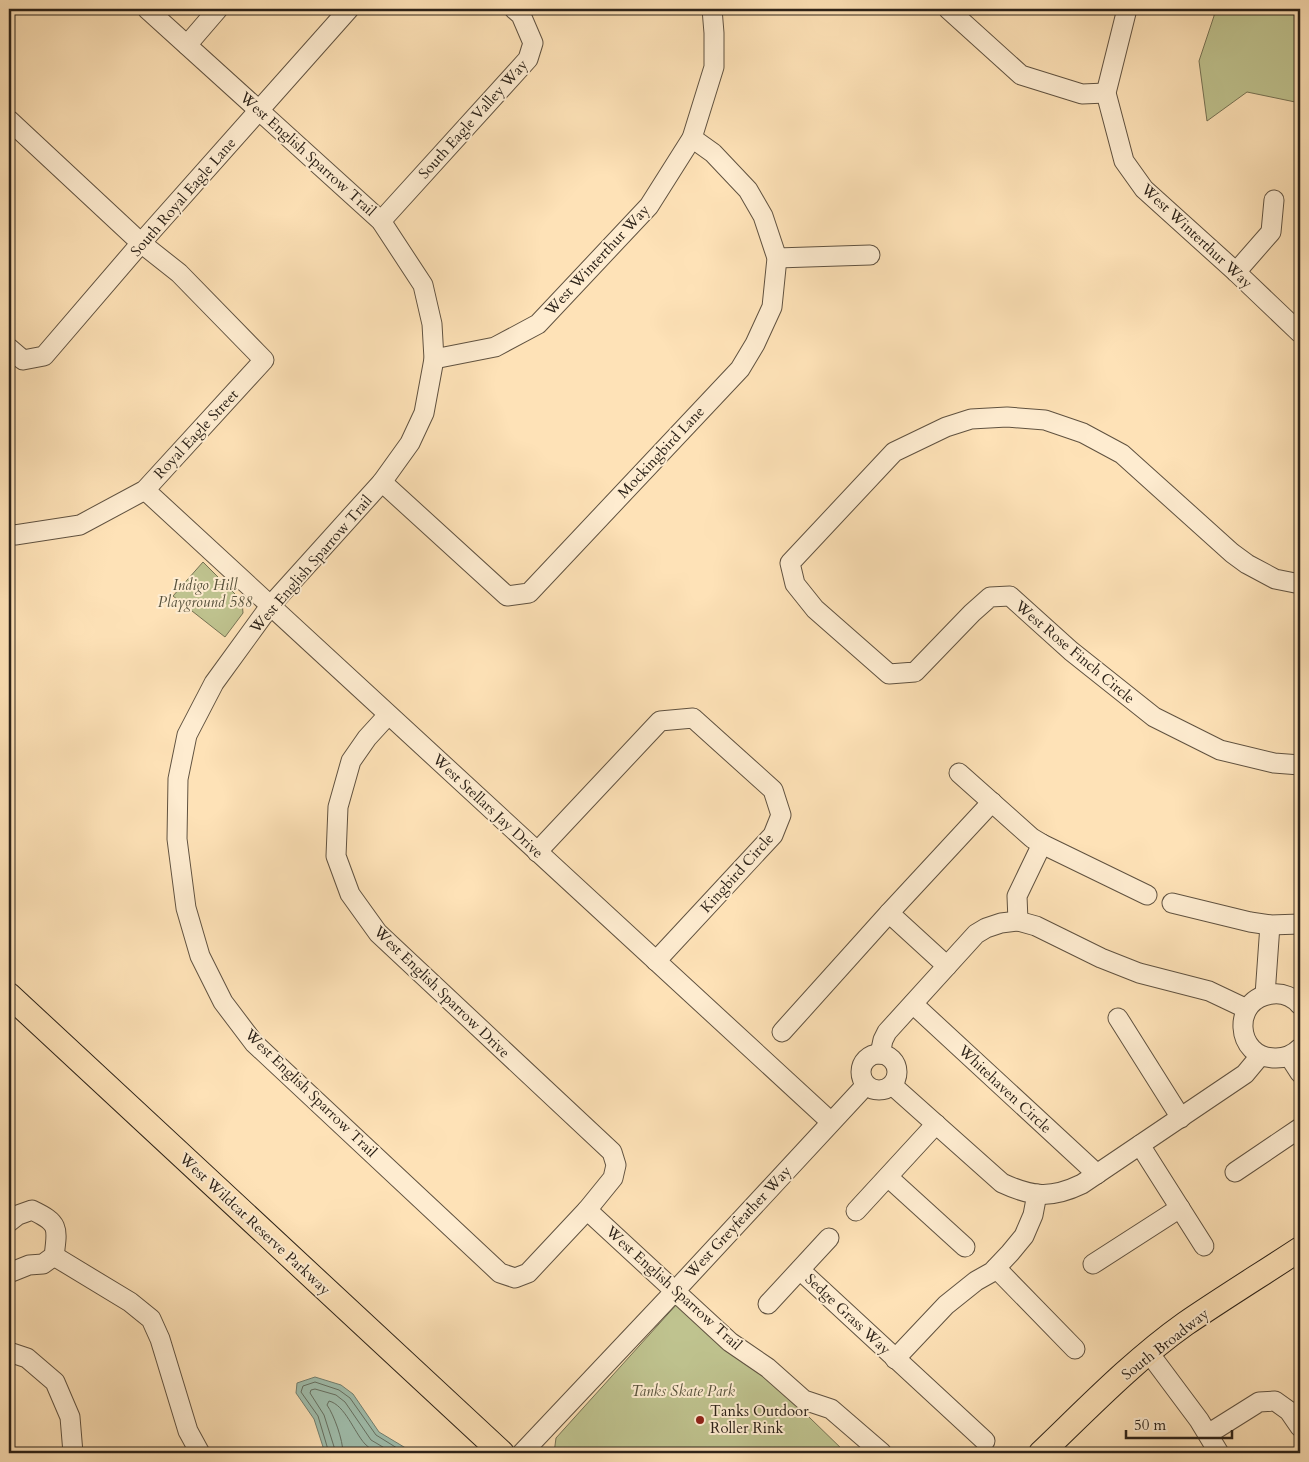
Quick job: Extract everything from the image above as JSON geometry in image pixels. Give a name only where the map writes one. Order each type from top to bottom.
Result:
[{"type":"main road","name":"West Wildcat Reserve Parkway","points":[[9,994],[502,1453]]},
{"type":"main road","name":"South Broadway","points":[[1041,1453],[1109,1388],[1185,1324],[1300,1250]]},
{"type":"street","name":"West English Sparrow Trail","points":[[147,9],[380,221],[422,285],[432,324],[434,360],[424,413],[410,443],[382,482],[270,606],[214,683],[187,735],[178,779],[177,839],[186,908],[200,956],[223,1002],[254,1043],[500,1272],[515,1278],[528,1273],[587,1210],[730,1342],[768,1368],[804,1400],[831,1409],[882,1453]]},
{"type":"street","points":[[187,45],[218,9]]},
{"type":"street","name":"South Eagle Valley Way","points":[[380,221],[528,59],[533,43],[521,15],[514,9]]},
{"type":"street","name":"West Winterthur Way","points":[[434,360],[495,348],[538,324],[650,206],[692,138],[714,67],[712,9]]},
{"type":"street","points":[[948,9],[1021,75],[1082,94],[1106,93]]},
{"type":"street","name":"West Winterthur Way","points":[[1126,9],[1106,93],[1124,160],[1144,190],[1236,272],[1300,333]]},
{"type":"street","name":"South Royal Eagle Lane","points":[[9,348],[23,360],[44,356],[347,10]]},
{"type":"street","points":[[9,120],[142,243]]},
{"type":"street","name":"Mockingbird Lane","points":[[382,482],[507,596],[529,593],[740,369],[755,344],[772,307],[777,258],[763,216],[748,190],[713,153],[692,138]]},
{"type":"street","points":[[1236,272],[1271,232],[1274,200]]},
{"type":"street","name":"Royal Eagle Street","points":[[9,533],[16,535],[80,525],[145,490],[264,360],[179,274],[142,243]]},
{"type":"street","points":[[777,258],[870,255]]},
{"type":"street","name":"West Rose Finch Circle","points":[[1300,584],[1275,579],[1247,564],[1232,553],[1122,454],[1083,433],[1045,420],[1006,417],[971,419],[954,424],[894,452],[790,563],[795,584],[816,608],[890,674],[915,672],[990,597],[1010,596],[1071,651],[1154,717],[1220,750],[1274,763],[1300,765]]},
{"type":"street","name":"West Stellars Jay Drive","points":[[145,490],[831,1122]]},
{"type":"street","name":"West English Sparrow Drive","points":[[388,714],[367,738],[351,761],[338,807],[336,856],[350,894],[378,933],[612,1152],[616,1165],[613,1178],[587,1210]]},
{"type":"street","name":"Kingbird Circle","points":[[537,852],[660,721],[693,718],[773,790],[781,815],[773,835],[656,961]]},
{"type":"street","points":[[959,773],[1032,838],[1147,895]]},
{"type":"street","points":[[782,1032],[992,802]]},
{"type":"street","points":[[1018,921],[1017,896],[1042,844]]},
{"type":"street","points":[[1172,903],[1250,922],[1300,924]]},
{"type":"street","points":[[889,913],[947,966]]},
{"type":"street","points":[[880,1054],[887,1032],[976,934],[1001,923],[1018,921],[1036,926],[1101,958],[1139,973],[1208,991],[1247,1009]]},
{"type":"street","points":[[1265,995],[1270,924]]},
{"type":"street","points":[[1300,1005],[1297,1001],[1281,994],[1265,995],[1251,1004],[1243,1019],[1244,1035],[1249,1047],[1260,1056],[1268,1059],[1285,1058],[1295,1052],[1300,1073]]},
{"type":"street","name":"Whitehaven Circle","points":[[913,1004],[1098,1174]]},
{"type":"street","points":[[1118,1018],[1181,1118]]},
{"type":"street","points":[[880,1054],[889,1057],[894,1062],[897,1072],[892,1085],[881,1090],[872,1089],[866,1085],[861,1077],[862,1066],[866,1059],[880,1054]]},
{"type":"street","points":[[892,1085],[1002,1183],[1018,1190],[1053,1195],[1066,1192],[1098,1174],[1245,1074],[1260,1056]]},
{"type":"street","points":[[831,1122],[866,1085]]},
{"type":"street","name":"West Greyfeather Way","points":[[522,1453],[831,1122]]},
{"type":"street","points":[[856,1211],[936,1124]]},
{"type":"street","points":[[1235,1172],[1300,1128]]},
{"type":"street","points":[[1140,1145],[1204,1246]]},
{"type":"street","points":[[888,1177],[965,1247]]},
{"type":"street","name":"Sedge Grass Way","points":[[896,1359],[946,1305],[976,1281],[992,1272],[1010,1253],[1024,1236],[1033,1215],[1037,1194]]},
{"type":"street","points":[[1092,1264],[1180,1208]]},
{"type":"street","points":[[9,1222],[18,1215],[32,1210],[46,1217],[54,1224],[56,1239],[54,1256],[43,1264],[29,1265],[9,1273]]},
{"type":"street","name":"Sedge Grass Way","points":[[768,1304],[829,1238]]},
{"type":"street","points":[[54,1256],[130,1302],[151,1319],[160,1339],[188,1432],[200,1453]]},
{"type":"street","points":[[996,1268],[1075,1349]]},
{"type":"street","name":"Sedge Grass Way","points":[[800,1270],[985,1441]]},
{"type":"street","points":[[9,1352],[27,1358],[55,1382],[70,1417],[73,1453]]},
{"type":"street","points":[[1149,1353],[1199,1420],[1219,1453]]},
{"type":"street","points":[[1208,1434],[1260,1402],[1275,1401],[1289,1410],[1300,1427]]},
{"type":"green space","points":[[1215,9],[1300,9],[1300,103],[1247,92],[1207,121],[1199,61]]},
{"type":"green space","name":"Indigo Hill Playground 588","points":[[203,562],[242,601],[243,613],[225,637],[173,596]]},
{"type":"green space","name":"Tanks Skate Park","points":[[677,1304],[773,1382],[846,1453],[554,1453],[556,1438]]},
{"type":"water","points":[[315,1377],[341,1385],[353,1394],[379,1432],[409,1450],[422,1453],[325,1453],[314,1419],[296,1393],[297,1383]]},
{"type":"place","name":"Tanks Outdoor Roller Rink","points":[[700,1420]]}]
